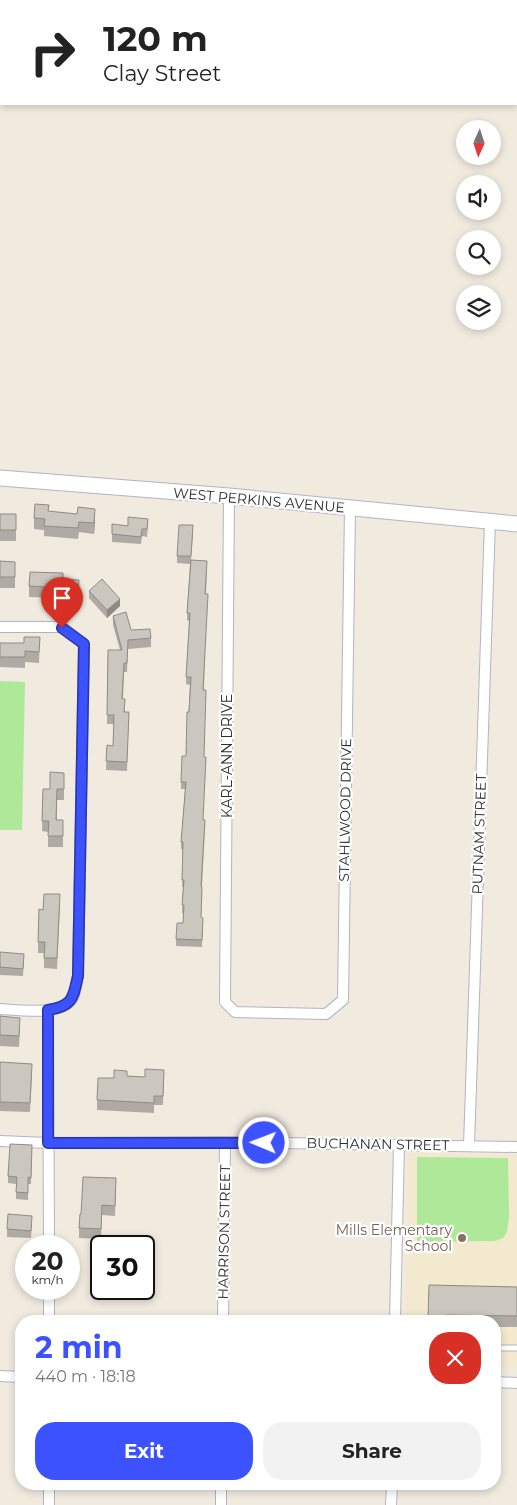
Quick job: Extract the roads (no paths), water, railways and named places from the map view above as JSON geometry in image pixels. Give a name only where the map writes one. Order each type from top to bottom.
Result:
[{"type":"main road","name":"WEST PERKINS AVENUE","points":[[0,478],[229,496],[517,524]]},
{"type":"street","name":"KARL-ANN DRIVE","points":[[229,496],[224,1002],[235,1012]]},
{"type":"street","name":"STAHLWOOD DRIVE","points":[[235,1012],[326,1014],[343,1000],[350,508]]},
{"type":"street","name":"PUTNAM STREET","points":[[469,1146],[490,522]]},
{"type":"street","points":[[0,627],[62,628],[84,644],[78,976],[73,998],[61,1008],[48,1010],[0,1009]]},
{"type":"street","points":[[48,1010],[48,1235]]},
{"type":"street","name":"BUCHANAN STREET","points":[[0,1141],[48,1143],[225,1142],[517,1147]]},
{"type":"street","name":"HARRISON STREET","points":[[223,1315],[225,1142]]},
{"type":"street","points":[[395,1315],[399,1145]]},
{"type":"street","points":[[48,1300],[49,1315]]},
{"type":"street","points":[[0,1376],[15,1377]]},
{"type":"street","points":[[501,1382],[517,1383]]},
{"type":"street","points":[[49,1490],[49,1505]]},
{"type":"street","points":[[221,1490],[221,1505]]},
{"type":"street","points":[[391,1505],[392,1490]]},
{"type":"lane","points":[[501,1348],[517,1348]]},
{"type":"place","name":"Mills Elementary School","points":[[462,1238]]}]
